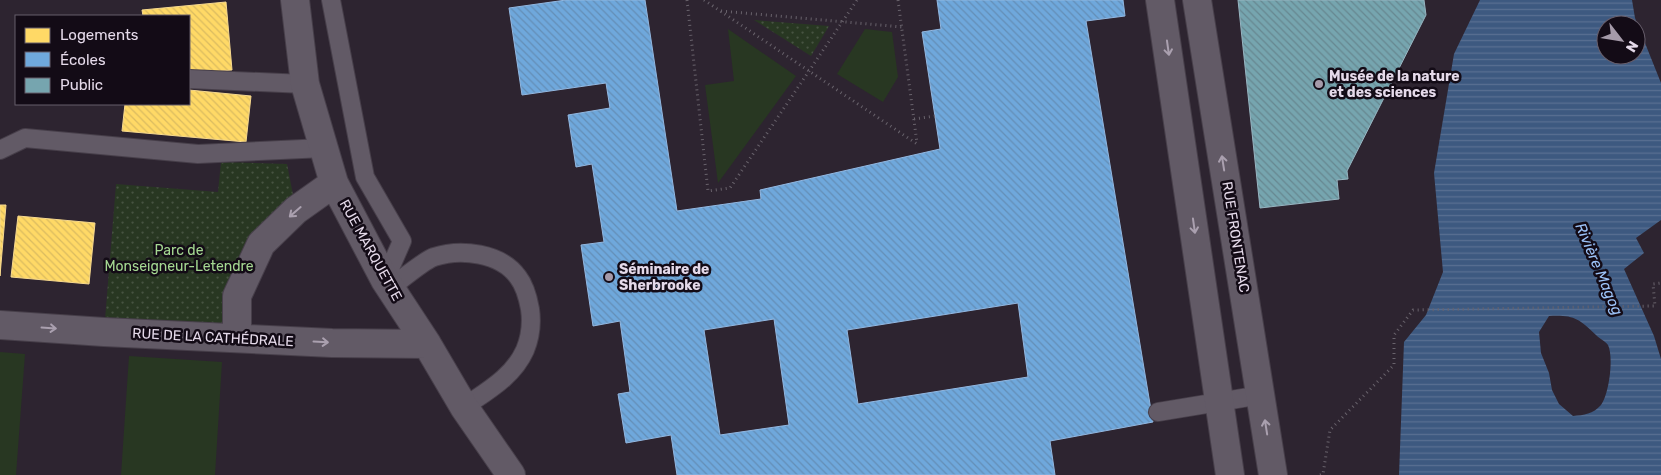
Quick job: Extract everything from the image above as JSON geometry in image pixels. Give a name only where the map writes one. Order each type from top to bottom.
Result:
[{"type":"street","name":"RUE MARQUETTE","points":[[295,0],[305,84],[334,183],[388,284],[464,406],[511,475]]},
{"type":"street","points":[[1160,0],[1230,475]]},
{"type":"street","name":"RUE FRONTENAC","points":[[1197,0],[1273,475]]},
{"type":"street","points":[[237,338],[237,296],[261,244],[296,210],[334,183]]},
{"type":"street","name":"RUE DE LA CATHÉDRALE","points":[[0,324],[104,332],[367,344],[427,344]]},
{"type":"lane","points":[[331,0],[365,177],[402,242],[388,284]]},
{"type":"lane","points":[[190,79],[305,84]]},
{"type":"lane","points":[[0,150],[25,138],[198,154],[324,148]]},
{"type":"lane","points":[[388,284],[433,258],[471,253],[487,256],[505,264],[518,277],[527,295],[530,314],[530,332],[524,351],[512,370],[501,382],[464,406]]},
{"type":"lane","points":[[1158,412],[1261,395]]},
{"type":"path","points":[[688,0],[708,191],[730,188],[856,0]]},
{"type":"path","points":[[704,0],[917,144],[898,0]]},
{"type":"path","points":[[720,11],[902,27]]},
{"type":"path","points":[[914,118],[935,116]]},
{"type":"path","points":[[1320,475],[1323,474],[1330,430],[1394,365],[1394,336],[1413,310],[1655,306],[1653,284],[1661,282]]},
{"type":"green space","points":[[754,20],[829,26],[811,56]]},
{"type":"green space","points":[[728,29],[796,76],[718,183],[705,85],[734,81]]},
{"type":"green space","points":[[865,29],[892,32],[898,77],[883,102],[837,74]]},
{"type":"green space","name":"Parc de Monseigneur-Letendre","points":[[221,162],[287,164],[296,210],[261,244],[237,338],[104,332],[116,184],[218,192]]},
{"type":"green space","points":[[0,352],[25,354],[16,475],[0,475]]},
{"type":"green space","points":[[129,356],[222,362],[215,475],[121,475]]},
{"type":"water","name":"Rivière Magog","points":[[1480,0],[1632,0],[1634,15],[1596,15],[1596,65],[1646,65],[1646,46],[1661,83],[1661,220],[1636,238],[1644,253],[1624,269],[1654,336],[1661,359],[1661,475],[1399,475],[1404,342],[1426,315],[1443,272],[1434,173],[1454,54]],"holes":[[[1549,316],[1564,316],[1580,321],[1608,345],[1611,358],[1608,385],[1601,405],[1592,412],[1573,416],[1559,404],[1552,390],[1549,373],[1541,353],[1539,332]]]},
{"type":"building: Logements","points":[[226,2],[232,70],[190,74],[190,15],[143,15],[142,10]]},
{"type":"building: Logements","points":[[190,90],[251,96],[246,142],[122,131],[125,105],[190,105]]},
{"type":"building: Logements","points":[[0,205],[6,205],[0,276]]},
{"type":"building: Logements","points":[[18,216],[95,223],[89,284],[11,277]]},
{"type":"building: Écoles","points":[[566,0],[645,0],[677,211],[761,199],[760,190],[940,149],[922,32],[941,29],[937,0],[1123,0],[1125,16],[1086,21],[1153,422],[1050,441],[1055,475],[677,475],[671,435],[626,443],[618,394],[630,392],[620,321],[593,326],[581,245],[604,242],[592,164],[576,167],[568,115],[610,108],[606,83],[522,95],[509,8]],"holes":[[[1018,303],[1028,377],[858,404],[847,330]],[[774,319],[789,425],[720,435],[704,330]]]},
{"type":"building: Public","name":"Musée de la nature et des sciences","points":[[1238,0],[1424,0],[1426,15],[1347,171],[1348,179],[1337,180],[1339,199],[1260,208]]},
{"type":"place","name":"Musée de la nature et des sciences","points":[[1319,84]]},
{"type":"place","name":"Séminaire de Sherbrooke","points":[[609,277]]}]
